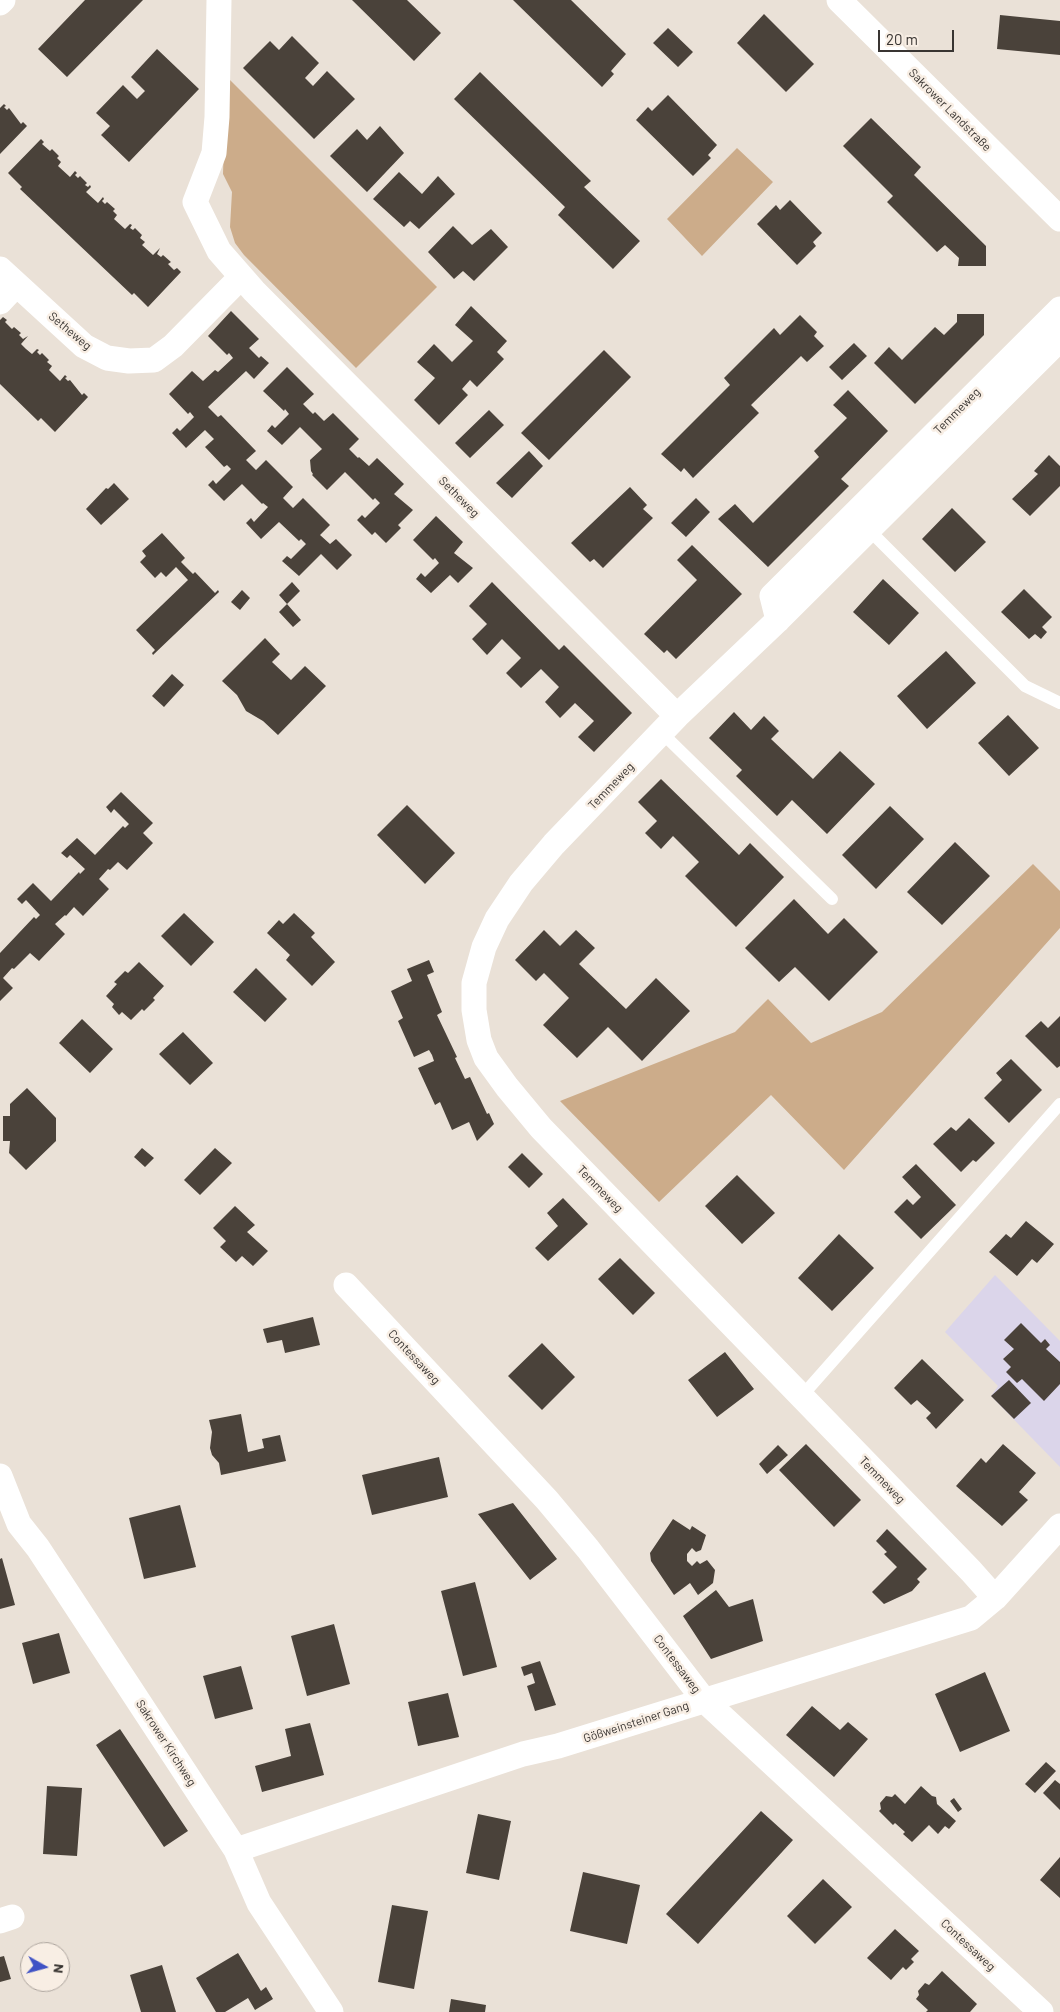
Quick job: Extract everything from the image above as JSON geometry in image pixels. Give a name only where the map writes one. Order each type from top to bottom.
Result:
[{"type":"street","points":[[0,3],[3,0]]},
{"type":"street","name":"Setheweg","points":[[219,0],[217,117],[214,154],[196,202],[219,251],[241,277],[670,724]]},
{"type":"street","name":"Sakrower Landstraße","points":[[839,0],[1060,219]]},
{"type":"street","name":"Setheweg","points":[[5,285],[84,346],[106,358],[130,361],[154,360],[174,346],[241,277]]},
{"type":"street","name":"Temmeweg","points":[[995,1598],[541,1128],[501,1080],[486,1058],[479,1040],[474,1010],[474,983],[484,947],[497,919],[521,883],[554,844],[670,724],[778,620],[861,522],[1060,309]]},
{"type":"street","name":"Temmeweg","points":[[861,522],[1060,339]]},
{"type":"street","name":"Contessaweg","points":[[346,1285],[547,1500],[595,1557],[704,1700],[1041,2012]]},
{"type":"street","name":"Sakrower Kirchweg","points":[[0,1476],[9,1528],[38,1548],[236,1850],[259,1903],[331,2012]]},
{"type":"street","name":"Gößweinsteiner Gang","points":[[236,1850],[523,1754],[558,1746],[971,1618],[995,1598],[1060,1526]]},
{"type":"lane","points":[[861,522],[1025,686],[1060,703]]},
{"type":"lane","points":[[670,724],[832,899]]},
{"type":"lane","points":[[802,1397],[1060,1104]]},
{"type":"shaded area","points":[[226,76],[437,287],[356,368],[244,255],[235,243],[230,227],[232,192],[223,174]]},
{"type":"shaded area","points":[[737,148],[773,182],[702,256],[667,219]]},
{"type":"shaded area","points":[[1033,864],[1060,891],[1060,928],[844,1170],[771,1095],[659,1202],[560,1101],[735,1032],[768,999],[811,1043],[882,1012]]},
{"type":"shaded area","points":[[995,1275],[1060,1341],[1060,1467],[991,1396],[998,1386],[945,1332]]},
{"type":"building","points":[[85,0],[143,0],[67,77],[38,49]]},
{"type":"building","points":[[352,0],[407,0],[441,33],[414,61]]},
{"type":"building","points":[[513,0],[571,0],[626,54],[611,71],[614,74],[602,87]]},
{"type":"building","points":[[764,14],[814,64],[786,92],[737,43]]},
{"type":"building","points":[[1000,15],[1060,21],[1060,55],[997,49]]},
{"type":"building","points":[[668,28],[693,52],[678,67],[653,43]]},
{"type":"building","points":[[292,36],[319,63],[305,78],[313,86],[327,71],[355,99],[314,139],[243,68],[270,41],[279,50]]},
{"type":"building","points":[[157,49],[199,89],[129,162],[101,135],[110,126],[96,113],[123,85],[137,99],[145,91],[131,77]]},
{"type":"building","points":[[480,72],[591,181],[584,187],[640,241],[613,269],[558,215],[565,207],[454,99]]},
{"type":"building","points":[[668,95],[717,145],[708,155],[711,158],[693,176],[636,120],[648,107],[652,111]]},
{"type":"building","points":[[4,104],[6,106],[4,107],[7,110],[9,108],[21,124],[23,122],[27,126],[0,154],[0,108]]},
{"type":"building","points":[[871,118],[921,167],[914,175],[986,246],[986,266],[958,266],[959,258],[945,245],[937,252],[887,202],[893,196],[843,146]]},
{"type":"building","points":[[380,126],[404,153],[367,192],[330,156],[357,129],[367,140]]},
{"type":"building","points":[[41,139],[44,142],[42,144],[50,151],[52,149],[59,156],[57,158],[61,162],[58,166],[70,177],[75,171],[77,173],[75,175],[78,178],[80,176],[87,183],[85,185],[88,187],[90,185],[91,187],[86,192],[98,203],[103,197],[102,201],[105,204],[107,202],[115,209],[113,211],[117,215],[114,219],[125,229],[130,224],[132,225],[130,228],[133,230],[135,228],[142,235],[140,238],[145,242],[142,245],[153,255],[160,248],[157,254],[161,257],[163,255],[171,262],[168,264],[174,270],[177,268],[181,272],[148,307],[134,293],[132,295],[20,189],[22,187],[8,173]]},
{"type":"building","points":[[399,172],[422,194],[438,176],[455,194],[419,229],[410,221],[404,227],[373,199]]},
{"type":"building","points":[[790,200],[822,233],[813,242],[816,246],[797,265],[757,224],[776,205],[780,210]]},
{"type":"building","points":[[453,226],[472,245],[491,229],[508,247],[474,281],[463,271],[454,279],[428,252]]},
{"type":"building","points":[[471,306],[507,341],[497,352],[504,359],[477,387],[470,380],[462,389],[468,395],[439,425],[414,400],[435,378],[417,362],[434,344],[452,362],[473,341],[455,325]]},
{"type":"building","points":[[231,311],[259,339],[249,348],[259,358],[261,356],[269,363],[254,379],[246,371],[208,407],[218,417],[221,415],[256,451],[246,460],[256,470],[266,460],[293,487],[283,498],[293,508],[303,498],[330,525],[320,535],[330,544],[336,539],[352,555],[337,570],[321,554],[299,576],[282,561],[287,556],[291,559],[306,544],[301,539],[299,541],[279,522],[261,539],[246,523],[251,518],[254,522],[268,507],[262,504],[242,484],[224,501],[208,485],[213,480],[216,484],[231,469],[227,465],[224,467],[205,447],[214,439],[205,430],[186,448],[172,433],[177,428],[180,431],[194,417],[190,412],[188,414],[169,394],[192,371],[203,381],[215,370],[218,372],[233,358],[229,353],[227,355],[208,336]]},
{"type":"building","points":[[957,314],[984,314],[984,335],[915,404],[874,363],[889,347],[902,360],[935,327],[944,335],[957,322]]},
{"type":"building","points":[[800,315],[817,332],[814,336],[824,346],[807,362],[801,356],[751,405],[759,413],[693,478],[684,468],[681,472],[661,454],[730,385],[724,378],[774,328],[780,335]]},
{"type":"building","points":[[3,317],[12,329],[14,327],[21,333],[19,335],[23,339],[28,336],[21,344],[32,354],[37,349],[39,350],[37,352],[40,355],[42,353],[49,360],[47,362],[52,366],[49,370],[60,381],[65,375],[67,377],[65,378],[68,381],[70,380],[82,395],[84,393],[88,397],[55,432],[41,418],[38,421],[0,384],[0,320]]},
{"type":"building","points":[[854,343],[867,356],[842,380],[829,367]]},
{"type":"building","points":[[604,350],[631,377],[549,460],[521,433]]},
{"type":"building","points":[[287,367],[314,394],[303,404],[313,414],[315,412],[324,421],[333,413],[359,439],[349,449],[358,458],[369,466],[377,458],[404,484],[394,494],[413,510],[398,525],[401,528],[386,543],[375,532],[372,535],[357,520],[362,515],[365,518],[380,503],[375,498],[373,500],[345,472],[327,490],[312,475],[311,471],[310,460],[322,449],[300,427],[282,445],[267,431],[272,425],[275,428],[289,414],[263,391]]},
{"type":"building","points":[[848,390],[888,431],[841,479],[849,486],[768,567],[718,519],[735,504],[753,523],[819,457],[814,451],[847,418],[833,405]]},
{"type":"building","points":[[489,410],[504,425],[470,458],[455,443]]},
{"type":"building","points":[[529,451],[543,466],[512,498],[496,483]]},
{"type":"building","points":[[1049,455],[1060,466],[1060,486],[1030,516],[1012,499],[1038,474],[1034,471]]},
{"type":"building","points":[[114,483],[129,499],[101,525],[86,509],[106,488],[108,489]]},
{"type":"building","points":[[630,487],[647,505],[643,509],[653,518],[603,568],[594,559],[590,562],[571,543]]},
{"type":"building","points":[[696,498],[710,512],[686,537],[671,523]]},
{"type":"building","points":[[952,508],[986,542],[955,572],[922,539]]},
{"type":"building","points":[[436,516],[463,542],[454,553],[473,568],[458,583],[450,575],[431,593],[416,579],[421,573],[425,577],[439,563],[435,558],[433,560],[413,540]]},
{"type":"building","points":[[162,533],[185,558],[181,562],[193,574],[195,572],[215,593],[218,590],[219,592],[153,655],[152,653],[155,650],[136,630],[188,580],[176,567],[166,577],[161,572],[155,578],[140,562],[146,556],[142,551]]},
{"type":"building","points":[[692,545],[742,594],[676,659],[667,650],[664,653],[644,634],[697,580],[677,560]]},
{"type":"building","points":[[883,579],[919,613],[889,645],[853,612]]},
{"type":"building","points":[[292,582],[300,591],[287,604],[279,595]]},
{"type":"building","points":[[492,582],[559,650],[564,645],[632,713],[594,752],[578,737],[594,721],[575,703],[560,718],[545,702],[559,687],[541,669],[521,688],[506,673],[521,658],[502,639],[487,655],[472,639],[487,624],[469,606]]},
{"type":"building","points":[[1024,589],[1052,617],[1042,627],[1047,632],[1041,639],[1035,634],[1029,639],[1001,612]]},
{"type":"building","points":[[242,590],[250,598],[240,610],[231,602]]},
{"type":"building","points":[[287,604],[301,620],[293,627],[279,612]]},
{"type":"building","points":[[265,638],[280,654],[272,662],[291,680],[305,666],[326,686],[278,735],[263,721],[246,711],[237,695],[222,681]]},
{"type":"building","points":[[946,651],[976,683],[927,729],[897,696]]},
{"type":"building","points":[[172,674],[184,685],[164,707],[152,696]]},
{"type":"building","points":[[734,712],[751,730],[764,716],[779,731],[771,739],[813,779],[840,751],[875,784],[827,834],[792,800],[777,816],[736,776],[742,770],[709,738]]},
{"type":"building","points":[[1008,715],[1039,748],[1009,776],[978,743]]},
{"type":"building","points":[[661,779],[739,855],[750,843],[784,877],[736,927],[685,876],[699,862],[673,836],[661,849],[645,833],[657,821],[638,802]]},
{"type":"building","points":[[121,792],[153,823],[143,833],[153,843],[127,870],[118,862],[110,870],[108,869],[99,879],[109,889],[83,916],[74,907],[55,924],[65,934],[39,961],[30,953],[14,969],[12,968],[3,978],[13,988],[0,1001],[0,953],[34,917],[36,919],[40,915],[26,900],[22,904],[17,899],[33,883],[51,901],[79,872],[80,874],[85,869],[70,855],[67,858],[61,853],[77,838],[95,855],[123,826],[125,828],[129,824],[114,809],[111,813],[106,807]]},
{"type":"building","points":[[407,805],[455,853],[425,884],[377,835]]},
{"type":"building","points":[[890,806],[924,839],[876,889],[842,855]]},
{"type":"building","points":[[955,842],[990,876],[942,925],[907,892]]},
{"type":"building","points":[[794,899],[828,934],[844,918],[878,952],[829,1001],[795,967],[779,982],[745,948]]},
{"type":"building","points":[[184,913],[214,942],[191,966],[161,936]]},
{"type":"building","points":[[294,913],[315,933],[311,937],[335,962],[312,986],[286,960],[290,955],[267,933],[279,920],[283,924]]},
{"type":"building","points":[[544,930],[560,946],[576,930],[595,948],[579,964],[626,1009],[656,978],[690,1011],[642,1061],[608,1027],[577,1058],[543,1025],[569,998],[544,973],[536,981],[515,960]]},
{"type":"building","points":[[429,960],[434,972],[427,975],[442,1012],[437,1015],[465,1079],[470,1077],[487,1114],[489,1113],[494,1124],[477,1141],[469,1122],[452,1130],[440,1102],[435,1105],[418,1068],[434,1061],[432,1055],[429,1050],[414,1057],[398,1021],[403,1018],[391,991],[412,981],[407,969]]},
{"type":"building","points":[[139,962],[164,986],[153,998],[155,1000],[131,1020],[122,1012],[119,1015],[112,1007],[114,1004],[106,996],[117,984],[114,982],[125,971],[128,973]]},
{"type":"building","points":[[256,968],[287,999],[265,1022],[233,992]]},
{"type":"building","points":[[1060,1016],[1060,1066],[1057,1068],[1025,1036],[1041,1021],[1048,1028]]},
{"type":"building","points":[[82,1019],[113,1049],[90,1073],[59,1043]]},
{"type":"building","points":[[183,1032],[213,1063],[190,1085],[159,1054]]},
{"type":"building","points":[[1011,1059],[1042,1090],[1009,1123],[984,1098],[1002,1080],[996,1073]]},
{"type":"building","points":[[27,1088],[56,1118],[56,1141],[26,1170],[9,1153],[10,1141],[3,1141],[3,1116],[10,1116],[10,1104]]},
{"type":"building","points":[[969,1118],[995,1143],[976,1162],[973,1160],[961,1172],[933,1144],[951,1127],[956,1131]]},
{"type":"building","points":[[142,1148],[154,1158],[145,1167],[134,1157]]},
{"type":"building","points":[[215,1148],[232,1163],[200,1195],[184,1180]]},
{"type":"building","points":[[522,1153],[543,1174],[529,1188],[508,1167]]},
{"type":"building","points":[[916,1164],[956,1205],[921,1239],[894,1212],[907,1199],[913,1205],[921,1197],[902,1177]]},
{"type":"building","points":[[737,1175],[775,1213],[742,1244],[705,1206]]},
{"type":"building","points":[[563,1198],[588,1224],[548,1261],[535,1248],[558,1226],[547,1213]]},
{"type":"building","points":[[235,1206],[255,1225],[247,1232],[268,1251],[253,1266],[242,1256],[236,1262],[220,1247],[226,1241],[213,1228]]},
{"type":"building","points":[[1026,1221],[1054,1244],[1037,1263],[1032,1259],[1017,1276],[989,1252],[1006,1234],[1011,1238]]},
{"type":"building","points":[[839,1234],[874,1268],[832,1311],[798,1278]]},
{"type":"building","points":[[620,1258],[655,1293],[633,1315],[598,1279]]},
{"type":"building","points":[[313,1317],[320,1345],[285,1353],[282,1340],[267,1343],[263,1329]]},
{"type":"building","points":[[1021,1323],[1041,1343],[1045,1339],[1050,1345],[1046,1349],[1060,1362],[1060,1384],[1044,1401],[1022,1379],[1017,1383],[1006,1372],[1011,1367],[1003,1359],[1014,1349],[1004,1340]]},
{"type":"building","points":[[542,1343],[575,1377],[542,1410],[508,1376]]},
{"type":"building","points":[[725,1352],[754,1389],[717,1417],[688,1380]]},
{"type":"building","points":[[922,1359],[964,1400],[936,1429],[926,1418],[931,1413],[917,1400],[911,1405],[894,1388]]},
{"type":"building","points":[[1009,1380],[1031,1403],[1014,1419],[991,1396]]},
{"type":"building","points":[[241,1414],[248,1452],[264,1448],[262,1439],[280,1435],[286,1461],[221,1475],[219,1463],[212,1455],[210,1448],[212,1432],[209,1420]]},
{"type":"building","points":[[806,1444],[861,1500],[834,1527],[779,1470]]},
{"type":"building","points":[[1003,1444],[1036,1473],[1019,1492],[1028,1500],[1002,1526],[956,1486],[981,1458],[986,1463]]},
{"type":"building","points":[[778,1445],[788,1455],[767,1474],[759,1464]]},
{"type":"building","points":[[439,1457],[448,1497],[372,1515],[362,1475]]},
{"type":"building","points":[[513,1503],[557,1559],[530,1580],[478,1514]]},
{"type":"building","points":[[180,1505],[196,1567],[144,1579],[129,1518]]},
{"type":"building","points":[[673,1519],[690,1530],[692,1526],[706,1535],[701,1550],[696,1552],[692,1548],[687,1554],[687,1561],[692,1566],[697,1561],[700,1564],[707,1560],[715,1570],[713,1583],[698,1595],[690,1583],[674,1595],[651,1561],[650,1553]]},
{"type":"building","points":[[887,1529],[927,1569],[917,1579],[920,1582],[912,1591],[884,1604],[872,1592],[897,1567],[884,1554],[887,1552],[876,1541]]},
{"type":"building","points":[[2,1558],[15,1605],[0,1609],[0,1559]]},
{"type":"building","points":[[475,1582],[497,1667],[463,1676],[441,1591]]},
{"type":"building","points":[[716,1590],[729,1607],[753,1599],[763,1641],[711,1659],[683,1616]]},
{"type":"building","points":[[334,1624],[350,1684],[307,1696],[291,1636]]},
{"type":"building","points":[[59,1633],[70,1673],[33,1684],[22,1643]]},
{"type":"building","points":[[540,1661],[556,1705],[535,1711],[527,1686],[535,1683],[532,1673],[524,1676],[521,1667]]},
{"type":"building","points":[[241,1666],[253,1709],[215,1719],[203,1676]]},
{"type":"building","points":[[985,1672],[1010,1731],[960,1752],[935,1694]]},
{"type":"building","points":[[448,1693],[459,1737],[418,1746],[408,1702]]},
{"type":"building","points":[[812,1706],[840,1730],[848,1722],[868,1739],[834,1777],[786,1735]]},
{"type":"building","points":[[310,1723],[324,1775],[262,1792],[255,1766],[291,1756],[285,1729]]},
{"type":"building","points":[[120,1729],[188,1831],[164,1847],[96,1745]]},
{"type":"building","points":[[1046,1762],[1056,1771],[1035,1793],[1025,1784]]},
{"type":"building","points":[[1055,1780],[1060,1784],[1060,1810],[1043,1793]]},
{"type":"building","points":[[47,1786],[82,1788],[77,1856],[43,1854]]},
{"type":"building","points":[[921,1786],[932,1796],[936,1797],[937,1804],[956,1821],[949,1829],[945,1826],[938,1834],[929,1825],[912,1842],[903,1834],[905,1832],[895,1823],[893,1825],[879,1811],[881,1809],[880,1803],[886,1796],[892,1797],[895,1794],[905,1804]]},
{"type":"building","points":[[954,1798],[962,1809],[958,1812],[950,1801]]},
{"type":"building","points":[[761,1811],[793,1840],[698,1944],[666,1914]]},
{"type":"building","points":[[478,1814],[511,1821],[499,1880],[466,1873]]},
{"type":"building","points":[[1060,1857],[1060,1898],[1040,1880]]},
{"type":"building","points":[[583,1872],[640,1885],[627,1944],[570,1931]]},
{"type":"building","points":[[823,1879],[852,1907],[815,1944],[787,1916]]},
{"type":"building","points":[[392,1905],[428,1911],[414,1989],[378,1982]]},
{"type":"building","points":[[895,1929],[919,1951],[911,1959],[914,1962],[906,1970],[903,1967],[891,1980],[867,1958]]},
{"type":"building","points":[[238,1953],[261,1991],[266,1987],[273,1999],[255,2010],[248,1998],[225,2012],[216,2012],[196,1978]]},
{"type":"building","points":[[4,1956],[11,1979],[0,1982],[0,1957]]},
{"type":"building","points":[[162,1965],[176,2012],[141,2012],[130,1975]]},
{"type":"building","points":[[942,1971],[977,2004],[970,2012],[926,2012],[928,2010],[916,1999],[919,1995],[918,1991],[925,1983],[929,1985]]},
{"type":"building","points":[[451,1999],[486,2005],[485,2012],[449,2012]]}]
